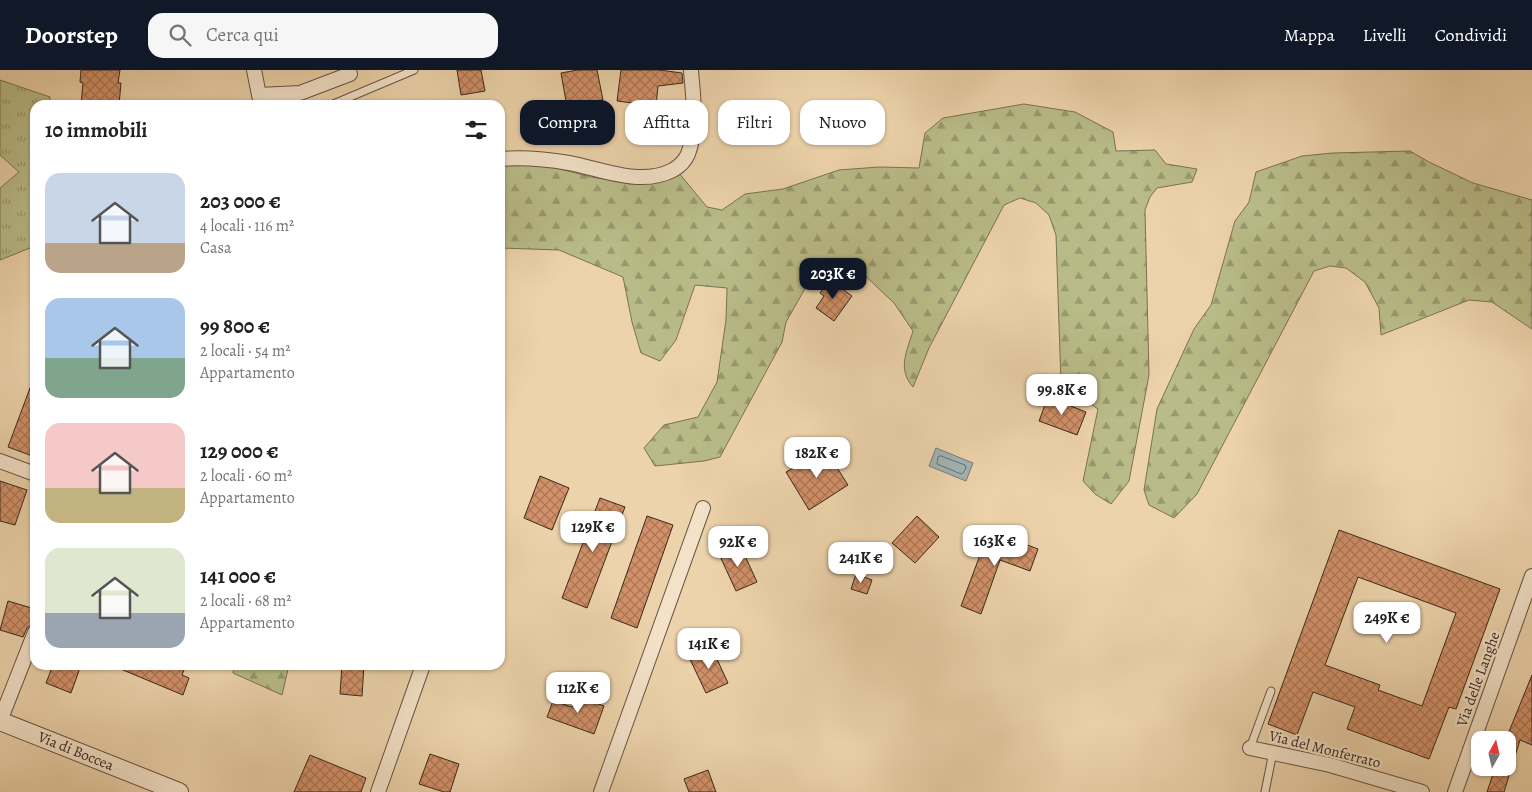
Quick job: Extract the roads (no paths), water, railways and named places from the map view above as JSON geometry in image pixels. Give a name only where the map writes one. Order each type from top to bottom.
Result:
[{"type":"street","points":[[254,70],[260,100],[300,93],[350,74]]},
{"type":"street","points":[[505,159],[542,159],[632,177],[668,172],[678,167],[685,160],[688,153],[694,115],[692,70]]},
{"type":"street","points":[[0,461],[30,472]]},
{"type":"street","points":[[601,792],[703,508]]},
{"type":"street","name":"Via delle Langhe","points":[[1455,792],[1532,576]]},
{"type":"street","points":[[0,721],[30,645]]},
{"type":"street","points":[[378,792],[421,670]]},
{"type":"street","name":"Via di Boccea","points":[[0,721],[180,792]]},
{"type":"street","name":"Via del Monferrato","points":[[1250,748],[1330,765],[1422,792]]},
{"type":"lane","points":[[344,100],[414,70]]},
{"type":"lane","name":"Via del Monferrato","points":[[1250,748],[1270,691]]},
{"type":"lane","points":[[1265,792],[1273,752]]},
{"type":"water","points":[[936,448],[973,463],[966,481],[929,466]]}]
